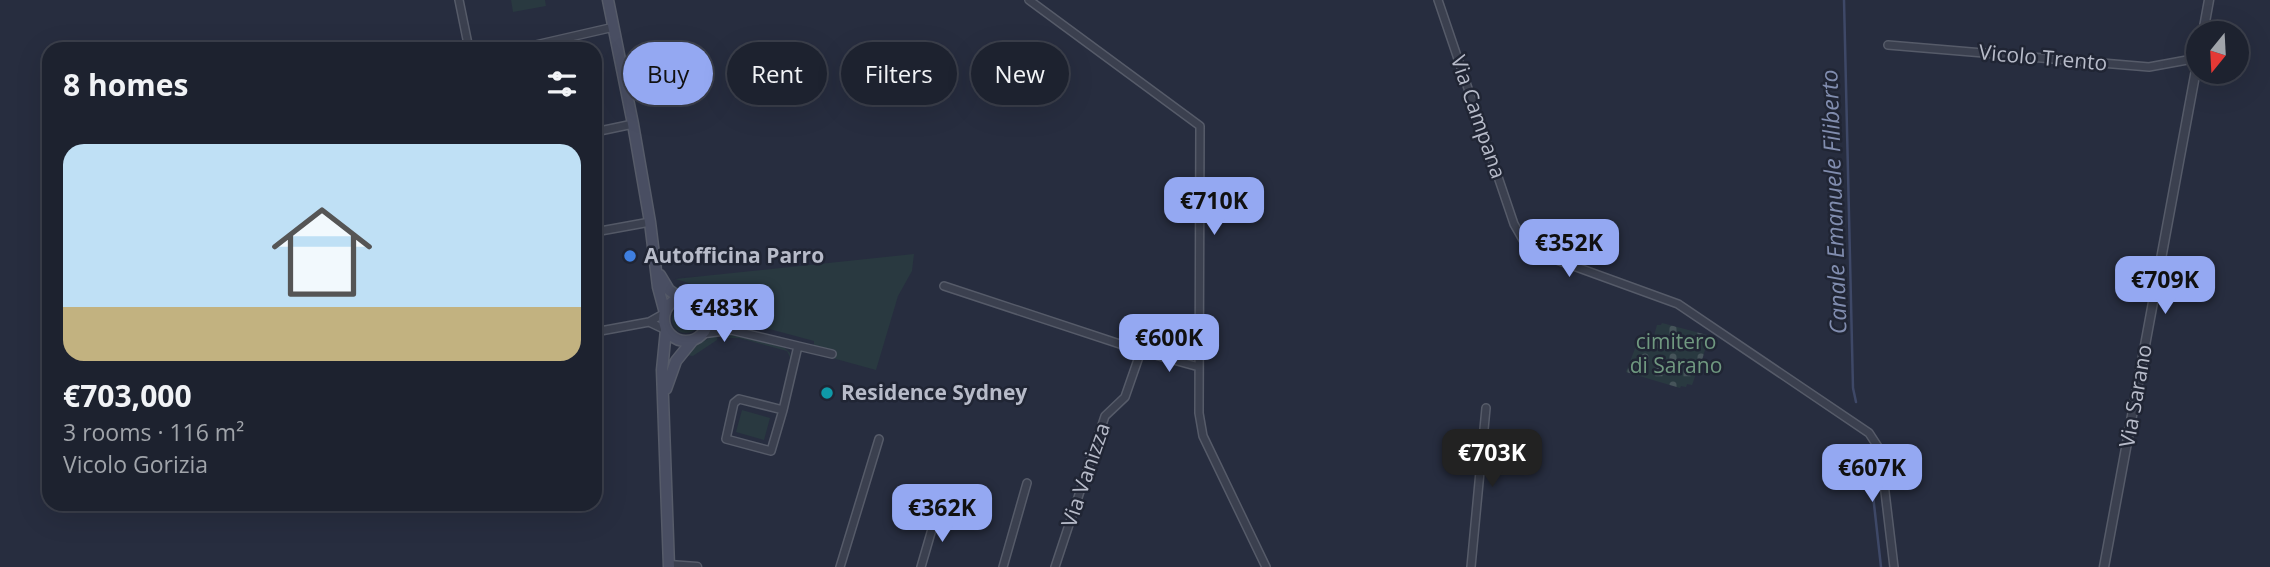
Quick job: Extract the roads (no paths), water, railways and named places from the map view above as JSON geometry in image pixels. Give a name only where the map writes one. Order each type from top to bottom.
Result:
[{"type":"main road","points":[[608,0],[633,124],[666,330],[662,370],[669,566]]},
{"type":"main road","points":[[655,263],[664,284],[680,298]]},
{"type":"main road","points":[[663,404],[672,368],[708,323],[703,305],[693,298],[673,301],[664,313]]},
{"type":"main road","points":[[666,330],[681,341],[698,337]]},
{"type":"street","points":[[459,0],[468,42]]},
{"type":"street","points":[[1029,0],[1200,127],[1199,413],[1203,436],[1266,567]]},
{"type":"street","name":"Via Campana","points":[[1438,0],[1514,224],[1526,245],[1546,256],[1678,304],[1869,433],[1880,450],[1894,567]]},
{"type":"street","points":[[2205,21],[2208,0]]},
{"type":"street","points":[[548,42],[614,27]]},
{"type":"street","name":"Vicolo Trento","points":[[1888,45],[2149,67],[2186,61]]},
{"type":"street","name":"Via Sarano","points":[[2104,567],[2193,84]]},
{"type":"street","points":[[602,131],[633,124]]},
{"type":"street","points":[[602,231],[650,222]]},
{"type":"street","points":[[944,286],[1199,367]]},
{"type":"street","points":[[703,305],[726,323],[745,332]]},
{"type":"street","points":[[602,331],[649,322],[664,313]]},
{"type":"street","points":[[649,322],[666,330]]},
{"type":"street","points":[[698,337],[722,330],[745,332],[832,354]]},
{"type":"street","points":[[783,410],[739,399],[736,401],[726,439],[771,451],[783,410],[798,346]]},
{"type":"street","name":"Via Vanizza","points":[[1055,567],[1105,416],[1125,397],[1142,351]]},
{"type":"street","points":[[1471,567],[1486,408]]},
{"type":"street","points":[[840,567],[879,439]]},
{"type":"street","points":[[1003,567],[1027,483]]},
{"type":"street","points":[[920,567],[937,512]]},
{"type":"street","points":[[669,566],[696,567]]},
{"type":"waterway","name":"Canale Emanuele Filiberto","points":[[1844,0],[1853,388],[1856,402]]},
{"type":"waterway","name":"Canale Emanuele Filiberto","points":[[1869,459],[1881,567]]},
{"type":"place","name":"Autofficina Parro","points":[[630,256]]},
{"type":"place","name":"Residence Sydney","points":[[827,393]]},
{"type":"park label","name":"cimitero di Sarano","points":[[1676,354]]}]
